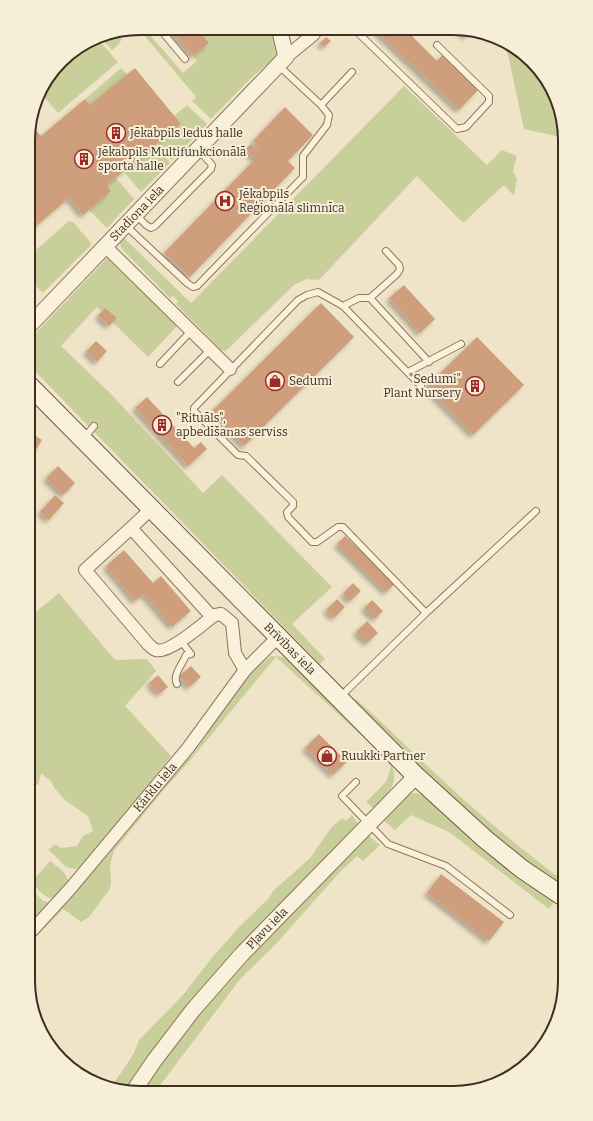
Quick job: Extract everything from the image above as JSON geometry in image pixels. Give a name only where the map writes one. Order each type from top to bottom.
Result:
[{"type":"main road","name":"Brīvības iela","points":[[35,390],[88,433],[151,509],[416,776],[485,839],[522,868],[558,893]]},
{"type":"street","points":[[280,35],[282,61]]},
{"type":"street","name":"Stadiona iela","points":[[35,320],[282,61],[311,35]]},
{"type":"street","points":[[105,246],[230,369]]},
{"type":"street","points":[[151,509],[85,570],[155,650],[160,650],[181,641],[212,617],[221,614],[232,623],[235,653],[245,670]]},
{"type":"street","points":[[131,528],[212,617]]},
{"type":"street","name":"Kārklu iela","points":[[35,927],[70,889],[188,748],[245,670],[278,637]]},
{"type":"street","name":"Pļavu iela","points":[[137,1086],[193,1010],[242,954],[416,776]]},
{"type":"lane","points":[[165,35],[185,59]]},
{"type":"lane","points":[[360,35],[458,129],[466,127],[489,102],[489,96],[437,45]]},
{"type":"lane","points":[[124,225],[187,283],[193,287],[197,286],[303,177],[303,156],[327,125],[329,115],[282,61]]},
{"type":"lane","points":[[321,105],[352,72]]},
{"type":"lane","points":[[135,214],[146,226],[151,228],[156,226],[211,168],[212,165],[198,149]]},
{"type":"lane","points":[[343,306],[359,298],[370,298],[397,274],[400,269],[399,265],[386,251]]},
{"type":"lane","points":[[421,386],[343,306],[318,292],[307,295],[298,300],[230,369],[194,408],[194,411],[238,455],[246,456],[293,502],[293,506],[287,512],[288,517],[312,542],[317,542],[338,527],[343,527],[426,613]]},
{"type":"lane","points":[[370,298],[429,362]]},
{"type":"lane","points":[[160,364],[191,331]]},
{"type":"lane","points":[[408,372],[461,344]]},
{"type":"lane","points":[[178,382],[210,350]]},
{"type":"lane","points":[[340,698],[426,613],[536,511]]},
{"type":"lane","points":[[177,684],[175,680],[176,674],[186,655],[191,654],[181,641]]},
{"type":"lane","points":[[356,782],[342,796],[388,844],[446,866],[510,915]]},
{"type":"green space","points":[[144,35],[150,35],[183,73],[197,61],[193,56],[209,43],[203,35],[274,35],[279,54],[250,79],[211,119],[192,101],[196,97]]},
{"type":"green space","points":[[122,37],[121,40],[112,50],[104,42]]},
{"type":"green space","points":[[101,43],[118,62],[58,113],[44,97],[49,87],[71,61],[87,49]]},
{"type":"green space","points":[[505,49],[522,61],[540,81],[552,106],[556,119],[558,136],[524,129],[508,55]]},
{"type":"green space","points":[[121,68],[128,75],[90,105],[85,99]]},
{"type":"green space","points":[[404,86],[487,165],[502,150],[517,156],[513,171],[517,179],[514,196],[504,185],[463,223],[417,176],[319,280],[307,279],[294,285],[225,351],[221,350],[176,304],[178,301],[173,296],[170,298],[121,248],[120,241],[124,238],[191,303]]},
{"type":"green space","points":[[187,105],[207,124],[172,160],[158,143],[181,124],[174,116]]},
{"type":"green space","points":[[154,146],[157,147],[170,163],[141,192],[124,172]]},
{"type":"green space","points":[[116,178],[134,199],[107,228],[89,210],[111,191],[107,185]]},
{"type":"green space","points":[[69,221],[73,222],[91,243],[91,245],[43,293],[35,285],[35,251]]},
{"type":"green space","points":[[110,255],[179,324],[148,357],[97,307],[61,346],[111,394],[203,493],[222,475],[332,587],[292,624],[325,659],[320,664],[35,371],[35,334]]},
{"type":"green space","points":[[59,593],[115,660],[147,659],[156,671],[125,706],[171,756],[118,824],[79,867],[75,869],[66,867],[48,849],[53,845],[57,845],[61,848],[77,846],[83,836],[93,831],[88,816],[66,801],[55,789],[50,780],[43,774],[41,774],[38,785],[35,785],[35,612]]},
{"type":"green space","points":[[271,656],[284,657],[383,752],[393,769],[394,782],[391,789],[374,809],[366,802],[386,782],[391,767],[385,757],[276,657],[114,851],[110,865],[110,889],[89,917],[81,922],[63,909],[35,938],[35,935],[124,836],[174,773],[194,753],[227,704],[252,671]]},
{"type":"green space","points":[[356,699],[476,811],[558,876],[558,885],[509,849],[442,790],[356,705]]},
{"type":"green space","points":[[416,793],[426,797],[555,901],[549,909],[449,832],[411,815],[395,830],[382,819],[407,794]]},
{"type":"green space","points":[[352,815],[358,824],[257,930],[133,1086],[114,1082],[134,1053],[139,1040],[183,995],[211,959],[240,926],[268,899],[274,890],[310,858],[331,828],[342,818],[346,821]]},
{"type":"green space","points":[[367,834],[380,845],[363,861],[357,856],[340,872],[275,945],[241,978],[160,1086],[145,1086],[203,1006],[236,968]]},
{"type":"green space","points":[[50,861],[63,871],[68,879],[68,883],[52,899],[45,896],[35,887],[35,878]]},
{"type":"green space","points":[[35,892],[42,900],[49,903],[35,919]]},
{"type":"building","points":[[175,35],[203,35],[209,43],[193,56]]},
{"type":"building","points":[[380,35],[411,35],[437,61],[443,54],[479,89],[459,110]]},
{"type":"building","points":[[326,37],[331,41],[324,47],[320,43]]},
{"type":"building","name":"Jēkabpils Multifunkcionālā sporta halle","points":[[135,68],[181,124],[107,185],[111,191],[83,215],[69,198],[35,227],[36,130],[41,136],[85,99],[90,105]]},
{"type":"building","points":[[285,107],[313,135],[288,161],[295,168],[190,277],[164,253],[255,159],[247,151],[247,148],[251,144],[256,148],[258,146],[253,141]]},
{"type":"building","points":[[404,285],[435,319],[420,333],[389,298]]},
{"type":"building","points":[[321,303],[354,337],[244,446],[211,412]]},
{"type":"building","points":[[105,308],[117,318],[109,326],[98,316]]},
{"type":"building","name":"\"Sedumi\" Plant Nursery","points":[[477,337],[524,385],[473,435],[426,387]]},
{"type":"building","points":[[96,341],[107,351],[97,362],[86,352]]},
{"type":"building","name":"\"Rituāls\", apbedīšanas serviss","points":[[147,397],[194,448],[201,442],[207,449],[188,466],[135,408]]},
{"type":"building","points":[[35,436],[42,440],[35,451]]},
{"type":"building","points":[[58,466],[75,483],[63,495],[46,478]]},
{"type":"building","points":[[55,495],[64,503],[49,520],[40,512]]},
{"type":"building","points":[[345,536],[395,584],[386,592],[337,544]]},
{"type":"building","points":[[124,550],[153,583],[161,576],[191,611],[172,627],[144,594],[135,601],[106,566]]},
{"type":"building","points":[[353,583],[361,591],[350,601],[343,594]]},
{"type":"building","points":[[337,599],[345,607],[334,618],[326,610]]},
{"type":"building","points":[[372,600],[383,611],[375,619],[364,608]]},
{"type":"building","points":[[367,621],[378,633],[367,643],[356,632]]},
{"type":"building","points":[[191,666],[201,677],[189,687],[179,676]]},
{"type":"building","points":[[158,675],[168,687],[159,694],[149,683]]},
{"type":"building","points":[[319,734],[347,762],[333,775],[305,748]]},
{"type":"building","points":[[441,874],[504,922],[489,941],[427,893]]},
{"type":"place","name":"Jēkabpils ledus halle","points":[[116,133]]},
{"type":"place","name":"Jēkabpils Multifunkcionālā sporta halle","points":[[84,159]]},
{"type":"place","name":"Jēkabpils Reģionālā slimnīca","points":[[225,201]]},
{"type":"place","name":"Sedumi","points":[[275,381]]},
{"type":"place","name":"\"Sedumi\" Plant Nursery","points":[[475,386]]},
{"type":"place","name":"\"Rituāls\", apbedīšanas serviss","points":[[162,425]]},
{"type":"place","name":"Ruukki Partner","points":[[327,756]]}]
